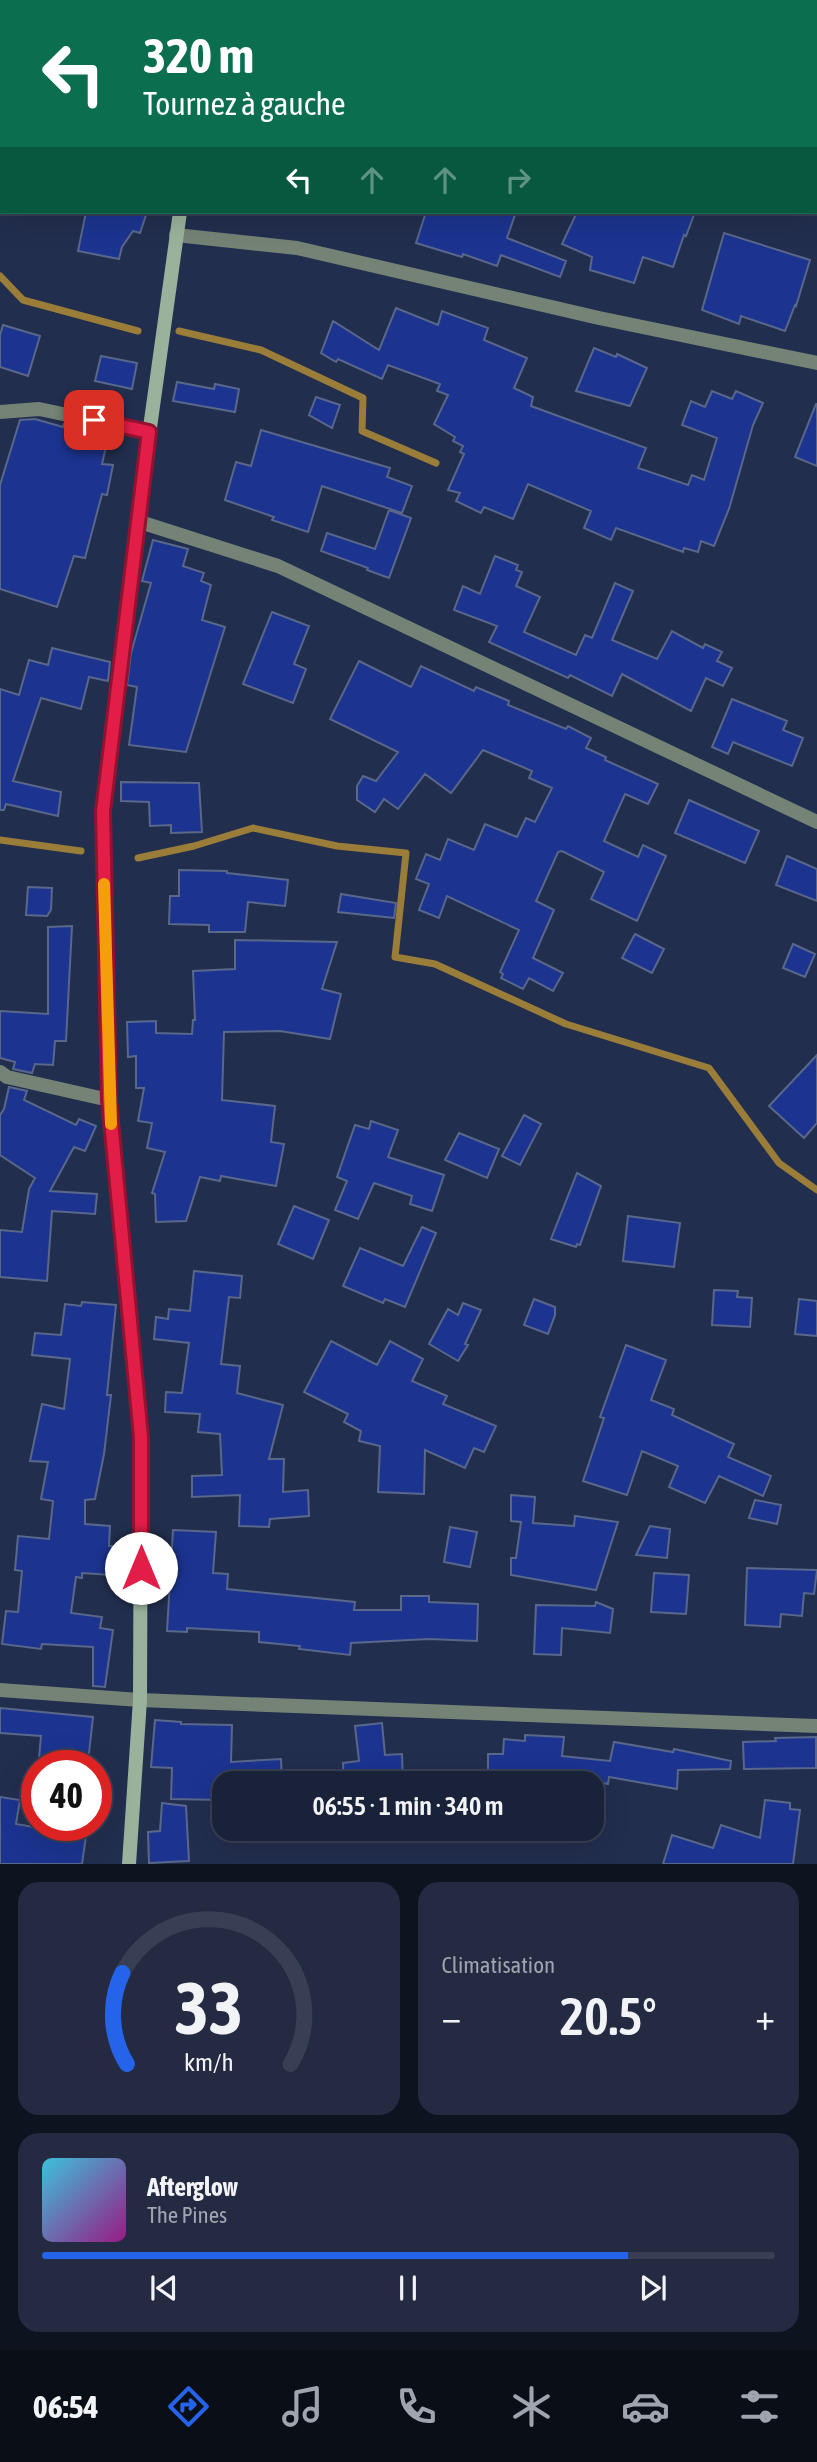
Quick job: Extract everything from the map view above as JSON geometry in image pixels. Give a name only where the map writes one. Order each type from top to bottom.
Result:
[{"type":"street","points":[[129,1864],[140,1700],[141,1437],[109,1100],[103,811],[137,521],[180,214]]},
{"type":"street","points":[[176,235],[297,248],[599,318],[817,363]]},
{"type":"street","points":[[0,412],[39,409],[149,432]]},
{"type":"street","points":[[137,521],[278,566],[817,822]]},
{"type":"street","points":[[0,1072],[7,1077],[109,1100]]},
{"type":"street","points":[[0,1690],[140,1700],[817,1727]]},
{"type":"building","points":[[86,214],[146,214],[140,233],[133,231],[122,247],[119,259],[78,251]]},
{"type":"building","points":[[425,214],[515,214],[507,238],[566,261],[560,277],[501,255],[497,266],[463,254],[462,257],[416,243]]},
{"type":"building","points":[[576,214],[694,214],[673,267],[643,257],[634,283],[590,270],[592,257],[562,244]]},
{"type":"building","points":[[724,233],[810,260],[785,331],[741,316],[739,324],[702,310]]},
{"type":"building","points":[[396,308],[438,325],[442,311],[488,328],[484,340],[527,358],[514,388],[533,397],[531,406],[646,448],[638,468],[688,485],[692,475],[704,480],[717,438],[682,425],[691,401],[705,407],[712,391],[732,399],[736,391],[763,403],[753,425],[729,509],[714,546],[701,541],[698,552],[684,548],[683,552],[616,528],[611,540],[584,528],[591,511],[528,484],[513,519],[484,507],[481,513],[456,501],[460,493],[448,490],[464,454],[460,452],[463,446],[453,441],[455,437],[434,424],[448,395],[437,391],[440,384],[388,365],[382,379],[338,359],[336,362],[321,353],[333,321],[379,350]]},
{"type":"building","points":[[3,325],[40,336],[28,376],[0,367],[0,335]]},
{"type":"building","points":[[594,348],[616,357],[617,354],[647,368],[630,406],[576,391]]},
{"type":"building","points":[[101,356],[137,363],[132,389],[95,381]]},
{"type":"building","points":[[177,382],[214,389],[215,384],[239,389],[235,412],[173,401]]},
{"type":"building","points":[[316,397],[340,405],[332,428],[309,415]]},
{"type":"building","points":[[817,404],[817,466],[795,457]]},
{"type":"building","points":[[35,419],[63,427],[64,424],[86,429],[86,432],[108,438],[102,464],[113,465],[107,495],[102,494],[85,558],[74,556],[57,607],[0,589],[0,485],[20,420]]},
{"type":"building","points":[[261,430],[390,468],[387,477],[412,486],[402,513],[322,486],[308,532],[225,500],[236,462],[251,466]]},
{"type":"building","points":[[389,510],[411,518],[389,578],[321,551],[327,533],[375,549]]},
{"type":"building","points":[[153,540],[188,549],[183,566],[204,573],[201,581],[211,585],[202,620],[225,627],[186,752],[129,745],[137,687],[127,685],[131,653],[151,583],[142,581]]},
{"type":"building","points":[[495,556],[518,565],[516,570],[522,572],[516,586],[540,597],[524,632],[576,655],[585,635],[592,638],[615,583],[633,591],[612,640],[657,659],[672,631],[703,648],[705,644],[722,652],[717,661],[732,668],[723,686],[706,678],[691,711],[622,674],[612,696],[570,675],[568,678],[489,642],[497,626],[454,610],[463,586],[480,594]]},
{"type":"building","points":[[272,612],[309,626],[294,664],[306,669],[293,703],[243,684]]},
{"type":"building","points":[[52,648],[110,662],[108,681],[89,677],[81,709],[41,698],[13,781],[61,792],[58,816],[6,804],[4,810],[0,810],[0,689],[19,695],[29,660],[48,665]]},
{"type":"building","points":[[359,661],[411,687],[421,666],[474,691],[476,687],[509,701],[508,705],[566,729],[568,726],[591,738],[586,748],[606,757],[605,760],[658,784],[648,804],[625,794],[604,841],[638,857],[643,845],[666,856],[637,921],[591,899],[604,872],[562,851],[558,852],[536,901],[554,910],[533,958],[563,973],[553,991],[529,978],[523,989],[501,978],[503,974],[500,972],[519,930],[447,896],[439,918],[419,910],[429,884],[416,879],[426,854],[440,860],[448,839],[474,850],[485,824],[517,837],[526,818],[535,822],[552,788],[529,778],[532,771],[483,750],[451,793],[425,774],[398,809],[384,799],[375,812],[357,800],[357,786],[363,776],[376,781],[398,752],[330,719]]},
{"type":"building","points":[[732,699],[787,721],[783,730],[803,738],[792,766],[733,742],[728,754],[712,747]]},
{"type":"building","points":[[121,782],[199,783],[202,832],[171,833],[171,825],[150,826],[149,802],[121,801]]},
{"type":"building","points":[[689,800],[759,831],[745,863],[675,833]]},
{"type":"building","points":[[787,856],[817,869],[817,901],[776,885]]},
{"type":"building","points":[[179,870],[227,871],[288,880],[285,906],[248,902],[245,932],[209,932],[209,925],[169,924],[170,896],[179,896]]},
{"type":"building","points":[[28,887],[52,888],[51,910],[47,916],[26,915]]},
{"type":"building","points":[[341,894],[396,903],[394,918],[338,912]]},
{"type":"building","points":[[72,926],[66,1041],[55,1041],[53,1065],[35,1064],[32,1073],[13,1069],[15,1062],[0,1058],[0,1011],[48,1014],[48,927]]},
{"type":"building","points":[[635,934],[664,949],[652,973],[622,958]]},
{"type":"building","points":[[235,940],[337,942],[322,989],[341,994],[330,1039],[280,1031],[224,1032],[222,1100],[275,1106],[271,1142],[284,1144],[276,1186],[221,1176],[220,1181],[200,1177],[186,1221],[156,1222],[155,1194],[152,1193],[165,1152],[147,1148],[152,1123],[138,1121],[144,1088],[136,1088],[136,1056],[128,1057],[127,1022],[156,1021],[156,1033],[192,1034],[195,1020],[193,971],[235,969]]},
{"type":"building","points":[[793,944],[815,954],[805,977],[783,968]]},
{"type":"building","points":[[817,1055],[817,1123],[804,1138],[769,1106]]},
{"type":"building","points":[[9,1087],[27,1091],[24,1100],[76,1125],[79,1119],[96,1126],[85,1151],[74,1147],[50,1191],[97,1194],[95,1214],[52,1211],[47,1281],[0,1277],[0,1230],[22,1232],[29,1189],[35,1178],[0,1155],[0,1115]]},
{"type":"building","points":[[524,1115],[541,1124],[520,1165],[502,1156]]},
{"type":"building","points":[[371,1121],[398,1130],[388,1157],[444,1175],[432,1211],[410,1204],[412,1196],[374,1183],[358,1219],[335,1210],[347,1181],[337,1177],[355,1125],[369,1129]]},
{"type":"building","points":[[459,1133],[499,1149],[487,1178],[445,1160]]},
{"type":"building","points":[[577,1173],[601,1186],[580,1245],[577,1244],[576,1247],[551,1239]]},
{"type":"building","points":[[294,1206],[329,1220],[313,1259],[278,1244]]},
{"type":"building","points":[[628,1216],[680,1223],[674,1267],[623,1261]]},
{"type":"building","points":[[422,1227],[436,1233],[405,1307],[385,1299],[383,1303],[343,1286],[360,1248],[403,1266]]},
{"type":"building","points":[[194,1271],[242,1276],[240,1298],[229,1297],[221,1364],[240,1366],[237,1393],[283,1405],[269,1459],[284,1459],[283,1492],[308,1490],[309,1516],[270,1519],[269,1527],[239,1526],[240,1495],[192,1497],[192,1476],[222,1475],[220,1434],[198,1432],[200,1414],[165,1412],[166,1392],[182,1393],[189,1343],[154,1339],[156,1317],[168,1319],[169,1309],[190,1311]]},
{"type":"building","points":[[714,1290],[738,1291],[737,1297],[752,1298],[750,1327],[712,1325]]},
{"type":"building","points":[[534,1299],[555,1307],[548,1334],[524,1325]]},
{"type":"building","points":[[799,1299],[817,1301],[817,1336],[795,1334]]},
{"type":"building","points":[[82,1302],[116,1305],[107,1395],[111,1395],[104,1454],[95,1499],[85,1500],[85,1524],[110,1526],[109,1546],[113,1546],[111,1575],[82,1573],[82,1578],[76,1577],[71,1613],[102,1617],[100,1628],[113,1630],[105,1687],[93,1686],[93,1647],[42,1644],[41,1649],[2,1644],[6,1611],[18,1612],[22,1571],[15,1570],[18,1536],[49,1539],[53,1501],[41,1499],[48,1462],[30,1461],[42,1404],[64,1409],[70,1359],[32,1355],[35,1333],[61,1335],[65,1304],[81,1306]]},
{"type":"building","points":[[463,1303],[481,1310],[465,1344],[468,1345],[458,1361],[429,1344],[448,1309],[458,1315]]},
{"type":"building","points":[[331,1341],[377,1365],[390,1341],[423,1359],[412,1381],[447,1396],[443,1404],[496,1426],[484,1452],[474,1448],[465,1468],[425,1450],[424,1494],[378,1492],[380,1446],[359,1441],[361,1431],[344,1422],[348,1414],[304,1392]]},
{"type":"building","points":[[626,1345],[666,1360],[651,1400],[674,1409],[672,1415],[734,1444],[728,1457],[771,1476],[763,1496],[719,1476],[705,1503],[669,1487],[678,1466],[642,1451],[627,1495],[583,1481],[604,1418],[600,1417]]},
{"type":"building","points":[[511,1495],[535,1497],[533,1523],[574,1526],[575,1516],[618,1522],[596,1590],[511,1575],[511,1558],[516,1558],[521,1522],[511,1521]]},
{"type":"building","points":[[755,1500],[781,1505],[777,1524],[749,1518]]},
{"type":"building","points":[[650,1526],[670,1529],[667,1558],[636,1555]]},
{"type":"building","points":[[450,1527],[477,1532],[470,1567],[444,1562]]},
{"type":"building","points":[[173,1530],[216,1532],[213,1573],[228,1574],[227,1589],[355,1602],[354,1610],[401,1610],[401,1596],[429,1596],[429,1602],[478,1604],[477,1641],[429,1639],[351,1643],[350,1655],[259,1642],[259,1632],[187,1628],[187,1632],[167,1631]]},
{"type":"building","points":[[747,1568],[817,1570],[814,1594],[804,1593],[802,1616],[781,1614],[780,1627],[745,1625]]},
{"type":"building","points":[[654,1573],[689,1575],[686,1614],[651,1612]]},
{"type":"building","points":[[596,1602],[613,1609],[610,1633],[562,1628],[561,1655],[534,1654],[536,1605],[595,1606]]},
{"type":"building","points":[[0,1708],[93,1717],[89,1750],[40,1750],[41,1736],[0,1733]]},
{"type":"building","points":[[155,1720],[181,1724],[232,1725],[231,1762],[281,1759],[282,1771],[212,1771],[212,1800],[171,1799],[172,1768],[151,1767]]},
{"type":"building","points":[[382,1723],[385,1755],[402,1754],[403,1771],[343,1771],[343,1763],[359,1761],[355,1726]]},
{"type":"building","points":[[525,1735],[564,1737],[562,1756],[610,1761],[614,1742],[673,1752],[674,1749],[731,1761],[730,1769],[678,1770],[677,1789],[609,1777],[608,1784],[604,1783],[604,1771],[488,1771],[488,1754],[503,1754],[504,1739],[525,1741]]},
{"type":"building","points":[[816,1737],[816,1768],[744,1769],[743,1742]]},
{"type":"building","points":[[0,1797],[20,1800],[16,1824],[21,1825],[21,1841],[85,1841],[82,1864],[0,1864]]},
{"type":"building","points":[[765,1800],[790,1803],[790,1809],[800,1810],[793,1864],[663,1864],[672,1835],[713,1848],[721,1825],[760,1838]]},
{"type":"building","points":[[162,1803],[186,1806],[189,1861],[149,1863],[148,1832],[160,1831]]},
{"type":"waterway","points":[[0,276],[23,300],[138,331]]},
{"type":"waterway","points":[[179,331],[261,350],[363,398],[362,431],[436,463]]},
{"type":"waterway","points":[[138,858],[194,846],[253,828],[337,846],[406,853],[395,957],[435,964],[566,1024],[709,1068],[779,1163],[817,1190]]},
{"type":"waterway","points":[[0,840],[81,851]]},
{"type":"slow traffic","points":[[104,884],[111,1124]]},
{"type":"route","points":[[94,420],[149,432],[103,811],[109,1100],[141,1437],[141,1568]]}]
